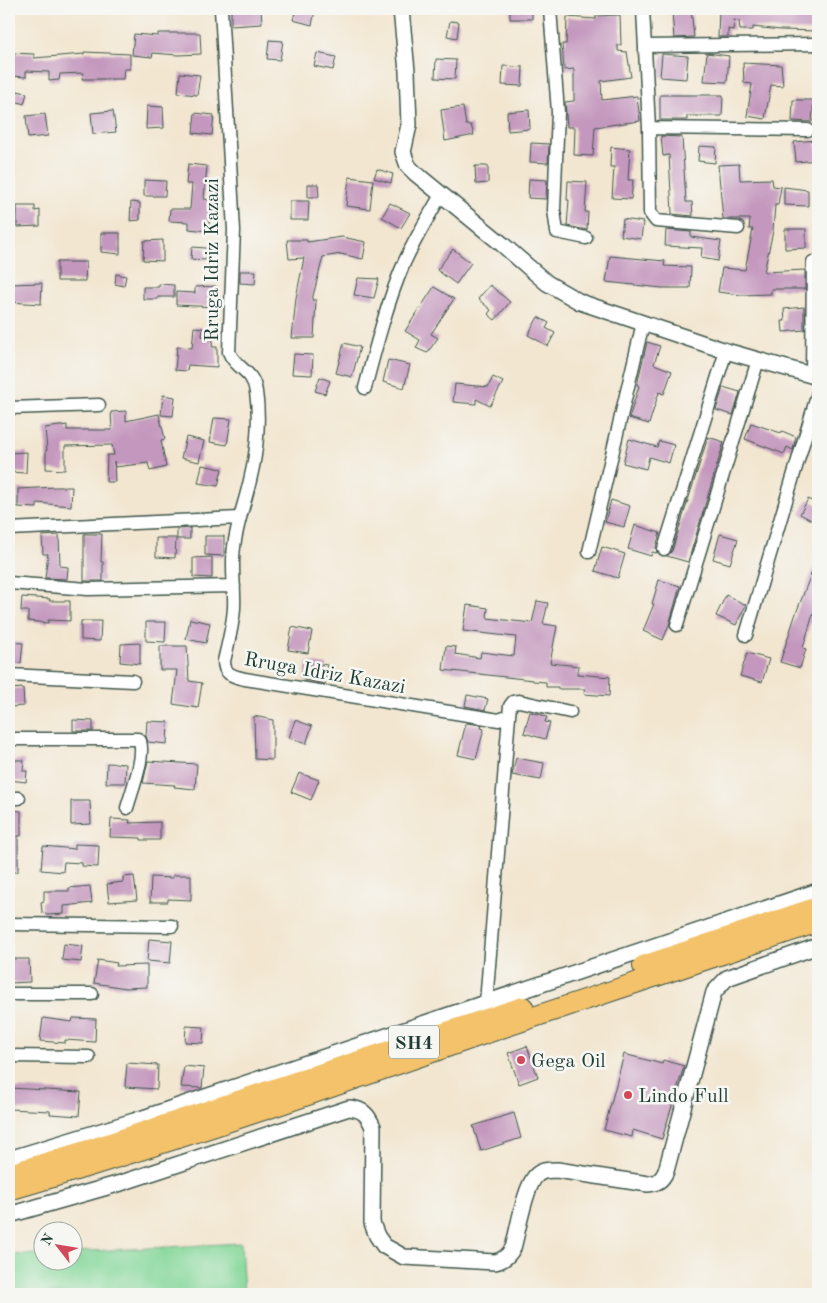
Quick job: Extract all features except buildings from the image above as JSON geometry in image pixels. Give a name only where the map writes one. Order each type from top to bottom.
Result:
[{"type":"highway","name":"SH4","points":[[9,1174],[114,1142],[818,907]]},
{"type":"highway","name":"SH4","points":[[9,1190],[100,1164],[248,1116],[818,922]]},
{"type":"street","name":"Rruga Idriz Kazazi","points":[[222,9],[234,230],[229,352],[236,363],[251,375],[256,393],[255,455],[233,550],[234,608],[224,668],[230,675],[245,679],[499,720],[509,716]]},
{"type":"street","points":[[401,9],[407,71],[409,125],[403,152],[408,166],[547,283],[580,302],[726,351],[815,376],[813,262]]},
{"type":"street","points":[[550,9],[558,112],[554,210],[558,232],[586,238]]},
{"type":"street","points":[[643,9],[649,128],[650,214],[656,221],[738,228]]},
{"type":"street","points":[[645,46],[818,44]]},
{"type":"street","points":[[649,128],[808,130]]},
{"type":"street","points":[[365,388],[375,348],[404,264],[421,229],[441,195]]},
{"type":"street","points":[[590,552],[643,323]]},
{"type":"street","points":[[664,549],[726,351]]},
{"type":"street","points":[[677,625],[758,360]]},
{"type":"street","points":[[746,634],[818,394]]},
{"type":"street","points":[[9,408],[99,405]]},
{"type":"street","points":[[9,529],[239,518]]},
{"type":"street","points":[[9,584],[88,589],[234,586]]},
{"type":"street","points":[[9,675],[133,681]]},
{"type":"street","points":[[486,1003],[510,706],[513,702],[519,701],[570,712]]},
{"type":"street","points":[[9,738],[138,739],[142,746],[140,759],[127,808]]},
{"type":"street","points":[[9,1159],[134,1121],[818,891]]},
{"type":"street","points":[[9,924],[172,926]]},
{"type":"street","points":[[9,1215],[121,1183],[349,1108],[364,1112],[369,1117],[373,1127],[372,1224],[384,1246],[404,1257],[495,1262],[502,1260],[513,1248],[528,1189],[538,1174],[557,1170],[648,1184],[656,1183],[662,1179],[669,1162],[714,992],[727,978],[818,946]]},
{"type":"street","points":[[9,994],[92,994]]},
{"type":"street","points":[[9,1056],[90,1057]]},
{"type":"green space","points":[[241,1243],[244,1294],[9,1294],[9,1255],[32,1254],[32,1270],[82,1270],[82,1252]]},
{"type":"place","name":"Gega Oil","points":[[521,1060]]},
{"type":"place","name":"Lindo Full","points":[[628,1095]]}]
